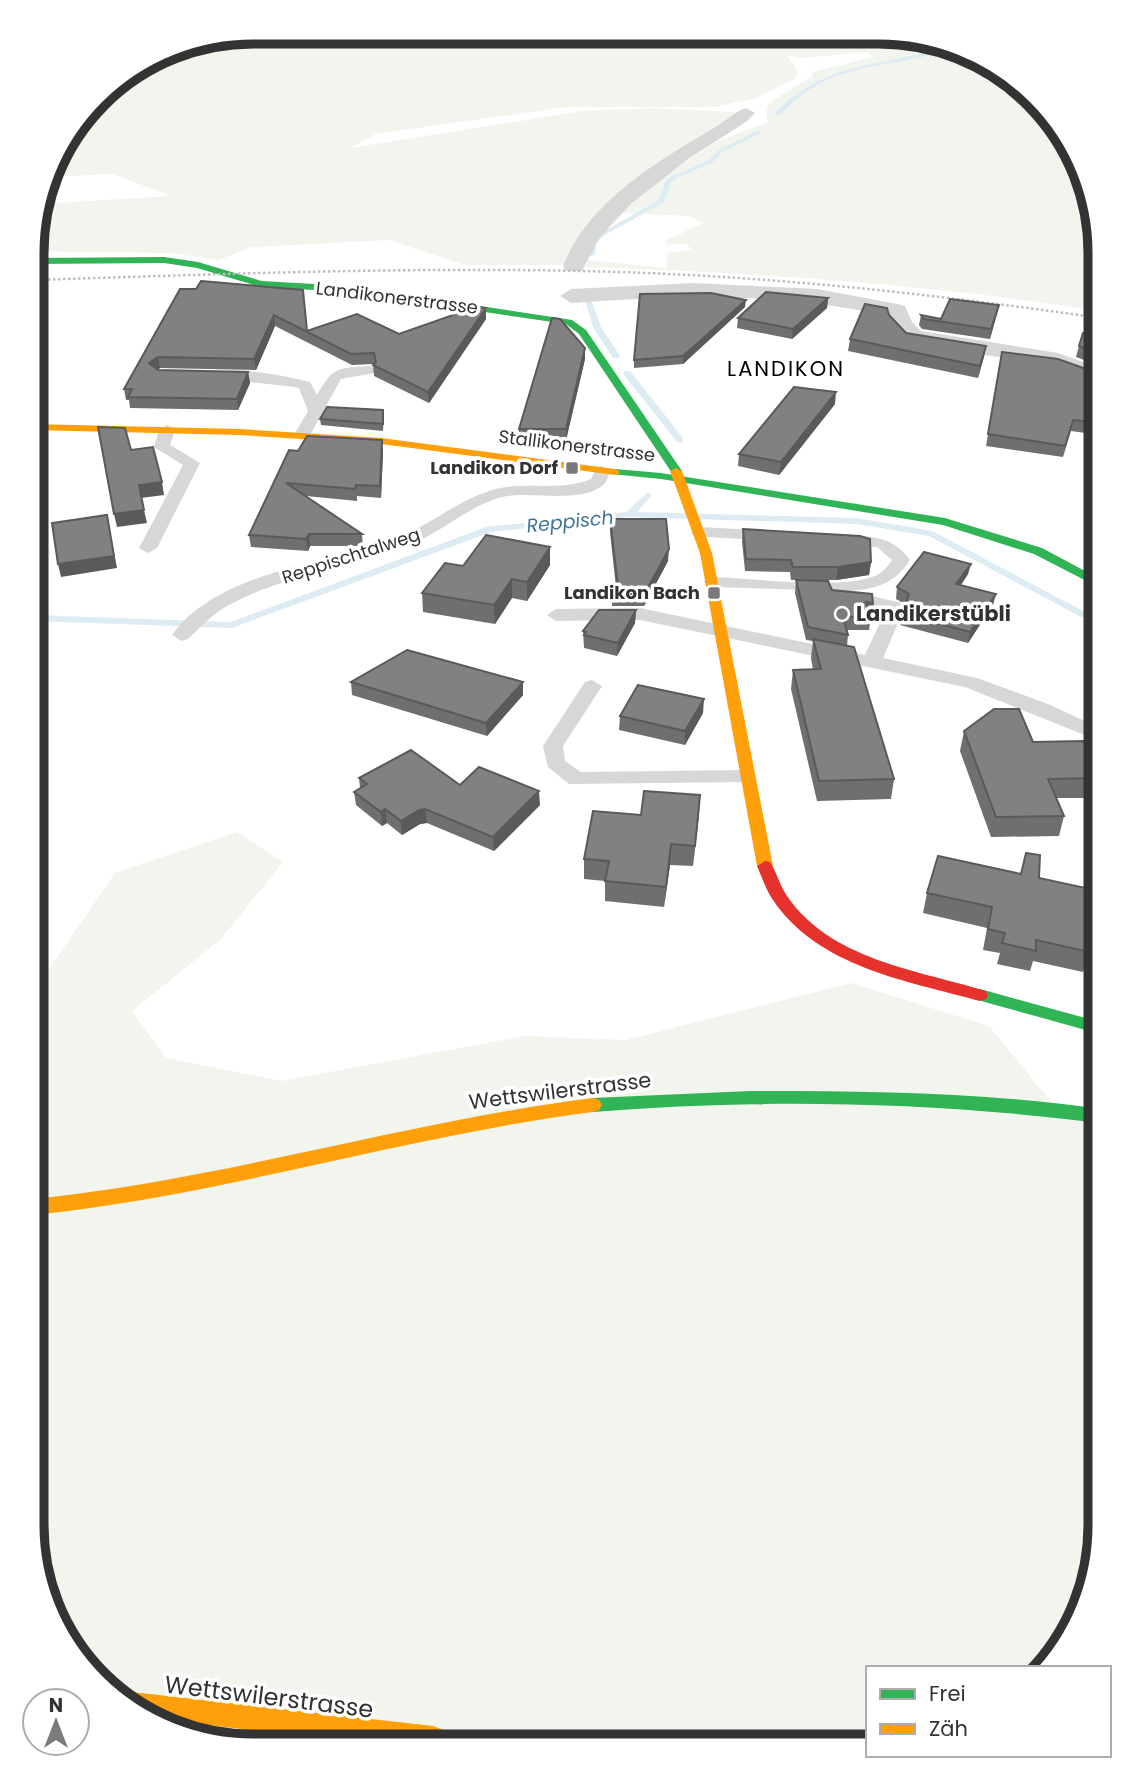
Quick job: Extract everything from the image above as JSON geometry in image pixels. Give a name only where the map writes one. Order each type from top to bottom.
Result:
[{"type":"street","points":[[746,113],[731,128],[696,146],[658,174],[586,238],[578,250],[569,322],[583,332],[682,479],[692,505],[713,585],[768,877],[778,897],[793,916],[831,945],[867,963],[1088,1025]]},
{"type":"street","name":"Landikonerstrasse","points":[[44,261],[164,260],[198,265],[261,284],[362,290],[569,322]]},
{"type":"street","points":[[573,279],[692,290],[790,293],[897,311],[901,324],[913,337],[1058,360],[1088,371]]},
{"type":"street","name":"Stallikonerstrasse","points":[[44,427],[302,435],[433,446],[602,471],[682,479],[945,522],[1038,551],[1088,578]]},
{"type":"street","name":"Wettswilerstrasse","points":[[44,1207],[155,1195],[464,1122],[581,1105],[691,1098],[821,1098],[967,1102],[1088,1115]]},
{"type":"street","name":"Wettswilerstrasse","points":[[148,1706],[390,1734]]},
{"type":"lane","points":[[302,435],[335,376],[342,372],[369,370]]},
{"type":"lane","points":[[199,376],[264,377],[305,386],[316,410]]},
{"type":"lane","points":[[148,548],[192,463],[162,447],[167,430]]},
{"type":"lane","name":"Reppischtalweg","points":[[181,635],[216,605],[243,591],[427,532],[489,496],[514,490],[579,490],[598,482],[602,471]]},
{"type":"lane","points":[[700,529],[791,537]]},
{"type":"lane","points":[[713,585],[834,585],[875,582],[894,573],[901,560],[897,551],[884,542],[817,538]]},
{"type":"lane","points":[[713,585],[866,598],[896,607],[872,661]]},
{"type":"lane","points":[[556,615],[640,614],[970,682],[1041,708],[1088,730]]},
{"type":"lane","points":[[592,686],[553,746],[555,763],[576,779],[747,776]]},
{"type":"shaded area","points":[[225,46],[907,46],[933,51],[984,72],[1007,87],[1045,125],[1072,173],[1084,212],[1088,253],[1088,309],[843,281],[585,267],[588,260],[667,268],[667,253],[692,250],[686,243],[667,245],[665,241],[703,223],[689,216],[621,213],[565,265],[465,265],[389,240],[252,247],[218,260],[171,253],[44,251],[50,203],[171,196],[113,174],[59,177],[87,125],[125,87],[173,60]],"holes":[[[867,52],[873,57],[813,72],[811,77],[769,103],[766,113],[768,122],[718,141],[675,168],[623,212],[700,140],[736,117],[734,112],[650,108],[583,111],[350,148],[376,134],[566,107],[715,107],[756,98],[794,79],[797,75],[795,66],[786,55],[802,58]]]},
{"type":"shaded area","points":[[237,832],[283,862],[221,939],[132,1011],[166,1058],[281,1081],[525,1036],[626,1040],[851,983],[989,1026],[1062,1115],[1088,1116],[1088,1539],[1077,1592],[1067,1618],[1045,1653],[1033,1666],[866,1666],[866,1734],[253,1734],[199,1727],[148,1706],[125,1691],[87,1653],[72,1630],[55,1592],[44,1539],[44,972],[47,972],[115,873]]},
{"type":"building","points":[[201,281],[303,290],[307,331],[357,314],[399,334],[476,307],[486,308],[428,392],[373,365],[376,362],[374,353],[351,354],[274,315],[254,359],[158,357],[149,363],[158,370],[248,372],[237,399],[128,397],[132,389],[124,389],[180,289],[196,289]]},
{"type":"building","points":[[766,292],[828,298],[793,329],[738,318]]},
{"type":"building","points":[[711,293],[746,300],[683,356],[634,360],[640,294]]},
{"type":"building","points":[[950,299],[999,305],[991,329],[924,319],[921,315],[941,319]]},
{"type":"building","points":[[865,304],[887,308],[889,315],[906,333],[986,346],[980,366],[850,339]]},
{"type":"building","points":[[552,318],[560,319],[585,348],[566,429],[519,429]]},
{"type":"building","points":[[1083,333],[1088,334],[1088,349],[1079,346]]},
{"type":"building","points":[[1002,352],[1058,359],[1088,370],[1088,422],[1073,420],[1065,446],[988,434]]},
{"type":"building","points":[[794,387],[836,392],[781,462],[739,454]]},
{"type":"building","points":[[327,407],[383,410],[383,424],[320,419]]},
{"type":"building","points":[[98,427],[125,428],[131,450],[153,447],[162,482],[139,485],[144,510],[114,514]]},
{"type":"building","points":[[307,436],[382,440],[380,486],[356,485],[355,489],[286,483],[362,534],[309,534],[306,539],[249,535],[289,450],[298,451]]},
{"type":"building","points":[[107,515],[114,556],[58,564],[52,523]]},
{"type":"building","points":[[610,519],[666,519],[669,549],[645,593],[612,593],[618,586]]},
{"type":"building","points":[[743,529],[860,536],[870,539],[871,562],[838,567],[793,567],[791,560],[746,559]]},
{"type":"building","points":[[486,535],[550,547],[527,582],[512,579],[494,605],[422,593],[445,563],[463,566]]},
{"type":"building","points":[[924,552],[971,564],[956,584],[996,594],[970,632],[902,614],[909,594],[897,587]]},
{"type":"building","points":[[796,580],[828,581],[832,590],[872,594],[873,604],[866,602],[871,617],[843,617],[848,635],[808,627]]},
{"type":"building","points":[[599,610],[636,610],[618,643],[584,635],[586,632],[583,631]]},
{"type":"building","points":[[813,639],[854,647],[894,779],[819,781],[793,670],[821,669]]},
{"type":"building","points":[[407,650],[523,682],[486,723],[351,682]]},
{"type":"building","points":[[638,685],[704,699],[685,731],[620,716]]},
{"type":"building","points":[[994,709],[1019,709],[1033,742],[1084,741],[1088,750],[1088,778],[1048,779],[1064,816],[996,817],[964,731]]},
{"type":"building","points":[[411,750],[460,785],[479,767],[539,791],[493,837],[425,809],[401,821],[385,809],[381,812],[354,792],[367,784],[359,778]]},
{"type":"building","points":[[644,791],[700,795],[695,846],[671,844],[666,887],[605,881],[609,861],[584,859],[593,811],[641,815]]},
{"type":"building","points":[[1026,853],[1040,855],[1039,878],[1088,888],[1088,952],[1036,940],[1036,951],[1002,943],[1005,933],[988,929],[992,907],[927,893],[938,856],[1021,874]]},
{"type":"waterway","points":[[777,114],[797,96],[834,75],[936,52]]},
{"type":"waterway","points":[[592,255],[593,244],[601,235],[662,201],[668,182],[674,177],[710,162],[720,151],[759,132]]},
{"type":"waterway","points":[[587,299],[597,327],[616,356]]},
{"type":"waterway","points":[[627,373],[680,440]]},
{"type":"waterway","points":[[629,514],[648,495]]},
{"type":"waterway","name":"Reppisch","points":[[44,618],[232,625],[489,529],[629,514]]},
{"type":"waterway","name":"Reppisch","points":[[629,514],[857,521],[932,534],[1088,618]]},
{"type":"railway","points":[[44,280],[399,270],[679,274],[860,288],[1088,316]]},
{"type":"traffic: fast","points":[[44,261],[164,260],[198,265],[261,284],[349,289],[569,322],[583,332],[676,471]]},
{"type":"traffic: fast","points":[[615,472],[661,476],[945,522],[1038,551],[1088,578]]},
{"type":"traffic: fast","points":[[980,995],[1088,1025]]},
{"type":"traffic: fast","points":[[593,1105],[718,1098],[876,1099],[1004,1105],[1088,1114]]},
{"type":"traffic: slow","points":[[44,427],[240,432],[381,441],[615,472]]},
{"type":"traffic: slow","points":[[676,471],[706,553],[765,866]]},
{"type":"traffic: slow","points":[[44,1206],[103,1200],[173,1188],[452,1127],[593,1105]]},
{"type":"traffic: slow","points":[[148,1706],[390,1734]]},
{"type":"traffic: jam","points":[[765,866],[779,896],[799,921],[824,941],[885,968],[980,995]]},
{"type":"place","name":"Landikon Dorf","points":[[572,468]]},
{"type":"place","name":"Landikon Bach","points":[[714,593]]},
{"type":"place","name":"Landikerstübli","points":[[842,614]]},
{"type":"district","name":"LANDIKON","points":[[786,369]]}]
